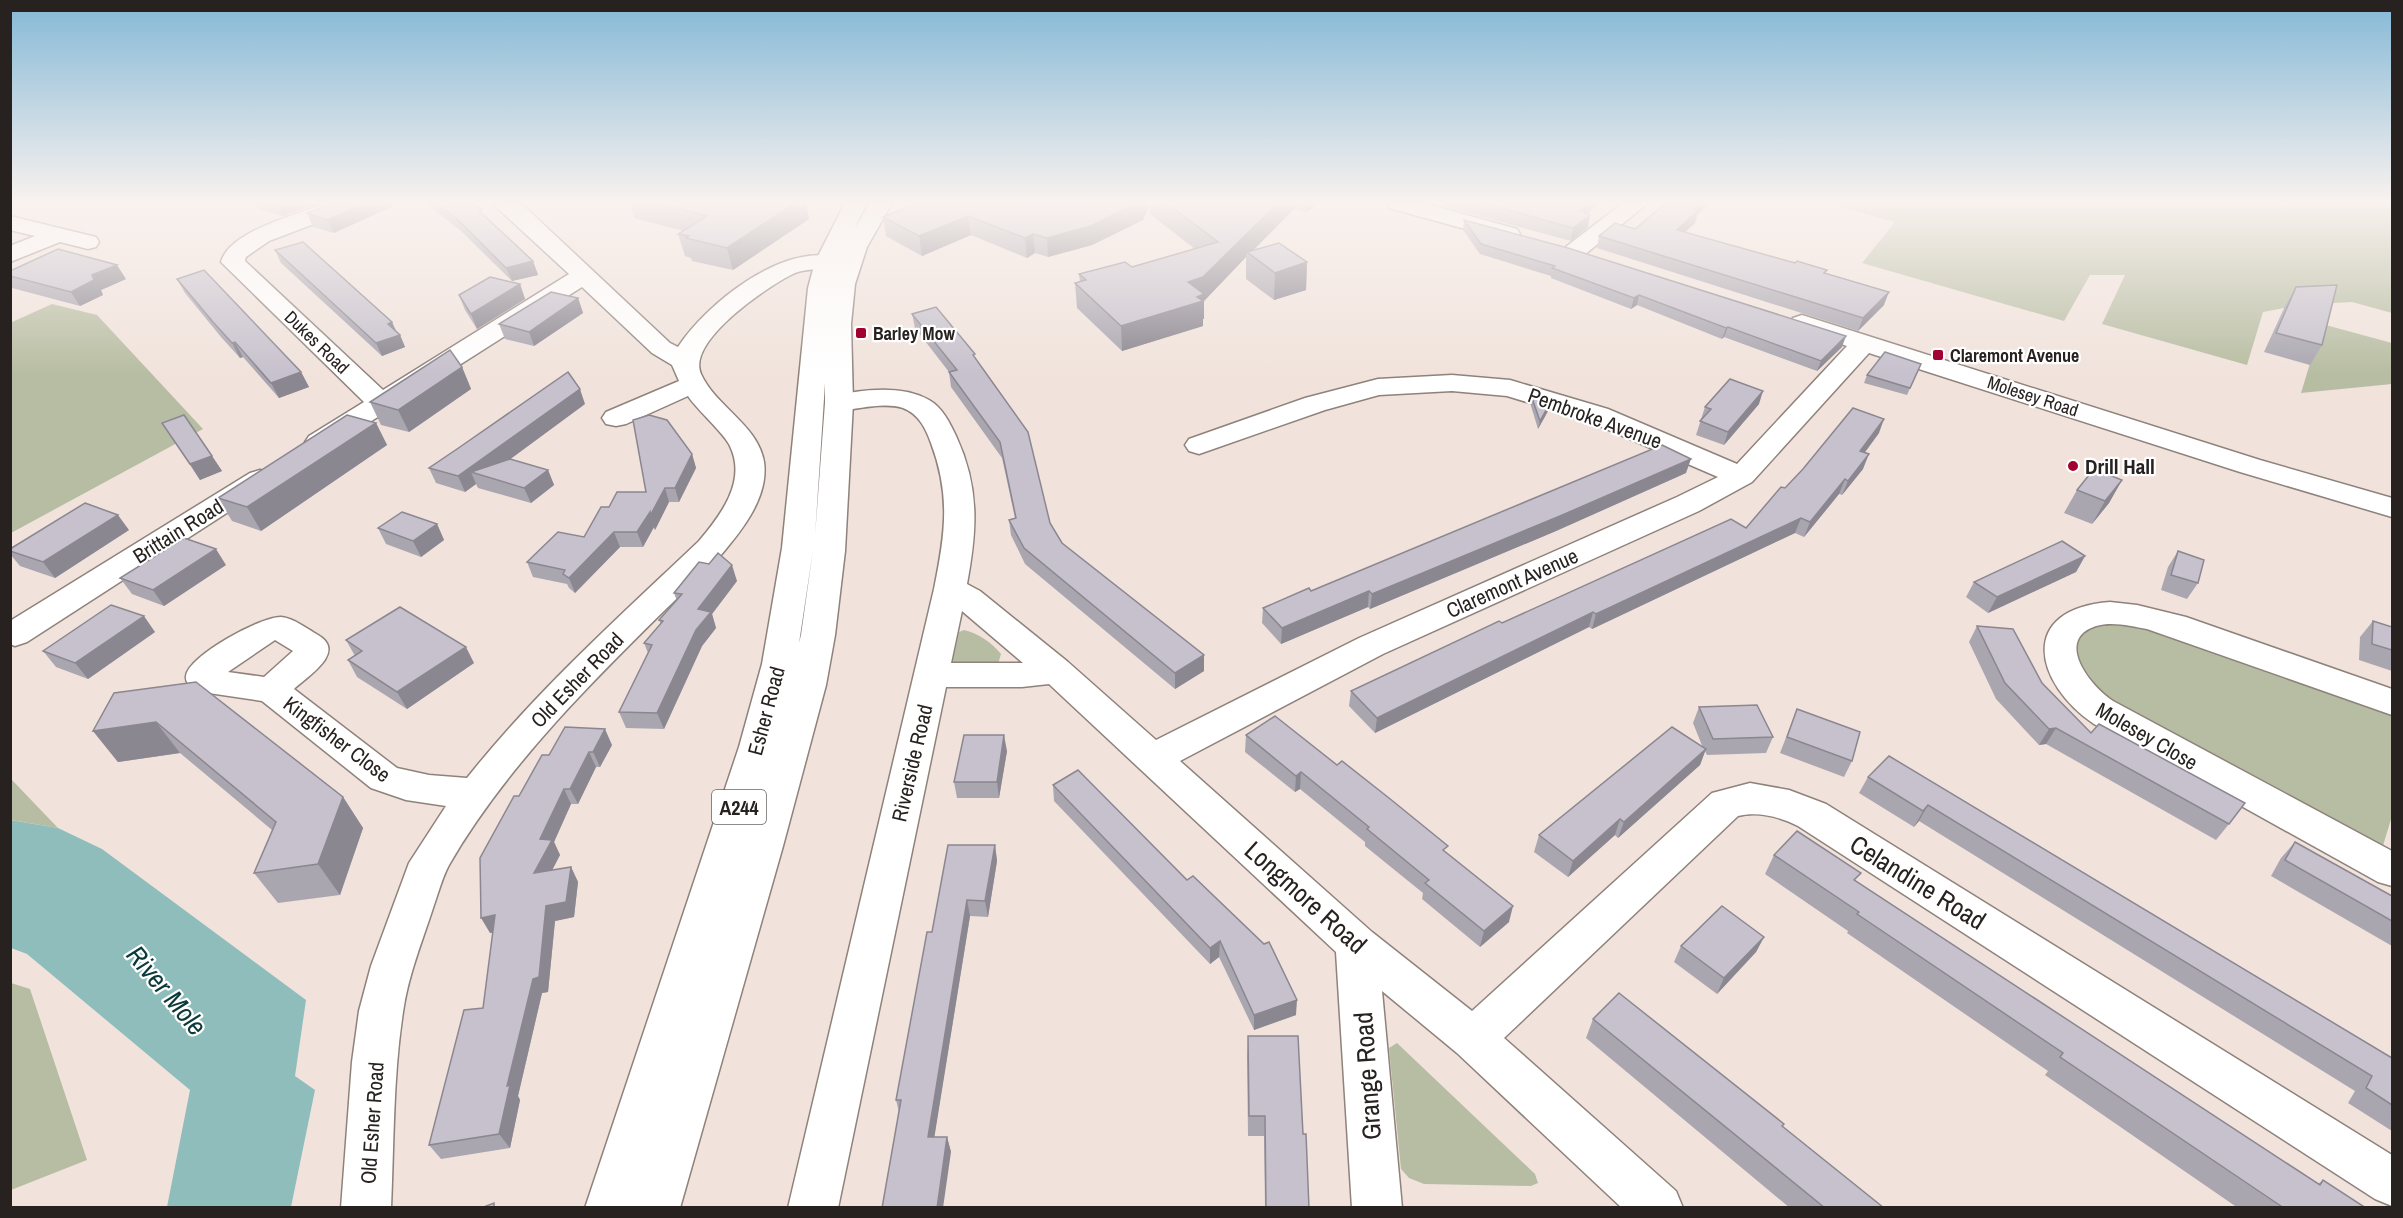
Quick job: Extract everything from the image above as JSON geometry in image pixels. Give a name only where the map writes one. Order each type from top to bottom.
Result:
[{"type":"street","name":"Dukes Road","points":[[234,260],[233,262],[381,403]]},
{"type":"street","name":"Old Esher Road","points":[[366,1208],[375,1062],[381,1011],[392,966],[429,864],[476,793],[537,721],[645,609],[710,548],[726,529],[742,503],[750,478],[747,452],[743,442],[690,373],[644,333],[568,260]]},
{"type":"street","name":"Esher Road","points":[[655,1208],[763,846],[808,685],[818,635],[829,551],[839,403],[838,324],[843,284],[851,260]]},
{"type":"street","points":[[1604,260],[1608,261]]},
{"type":"street","points":[[616,418],[663,396],[690,373],[702,331],[734,304],[780,271],[801,264],[828,262]]},
{"type":"street","name":"Esher Road","points":[[610,1208],[757,747],[779,664],[798,548],[816,317],[820,288],[828,262]]},
{"type":"street","name":"Brittain Road","points":[[15,634],[584,275]]},
{"type":"street","name":"Molesey Road","points":[[1775,315],[2250,466],[2392,508]]},
{"type":"street","points":[[644,333],[659,335],[702,331]]},
{"type":"street","name":"Claremont Avenue","points":[[1154,758],[1371,646],[1688,504],[1742,476],[1864,343]]},
{"type":"street","name":"Pembroke Avenue","points":[[1199,445],[1316,404],[1378,387],[1452,383],[1510,388],[1598,415],[1742,476]]},
{"type":"street","name":"Riverside Road","points":[[813,1208],[951,589],[960,539],[961,496],[955,470],[936,422],[927,411],[909,400],[886,399],[839,403]]},
{"type":"street","name":"Longmore Road","points":[[951,589],[968,598],[1056,671],[1358,945],[1473,1039],[1659,1208]]},
{"type":"street","name":"Molesey Close","points":[[2392,702],[2174,625],[2144,617],[2121,614],[2084,617],[2073,622],[2064,634],[2060,650],[2061,662],[2069,680],[2082,697],[2107,715],[2392,870]]},
{"type":"street","points":[[931,675],[1022,675],[1056,671]]},
{"type":"street","name":"Kingfisher Close","points":[[271,690],[384,778],[401,785],[431,790],[476,793]]},
{"type":"street","name":"Celandine Road","points":[[1473,1039],[1726,804],[1750,798],[1789,805],[1812,815],[2392,1182]]},
{"type":"street","name":"Grange Road","points":[[1358,945],[1377,1208]]},
{"type":"green space","points":[[1865,260],[2392,260],[2392,313],[2352,302],[2299,305],[2263,312],[2247,365],[2102,324],[2125,275],[2090,275],[2064,321],[1862,263]]},
{"type":"green space","points":[[52,304],[97,315],[203,429],[11,533],[10,323]]},
{"type":"green space","points":[[2322,324],[2392,343],[2392,384],[2301,393]]},
{"type":"green space","points":[[2073,622],[2174,625],[2392,702],[2392,816],[2378,862],[2107,715],[2064,634]]},
{"type":"green space","points":[[964,630],[989,642],[1001,654],[998,664],[952,663],[959,632]]},
{"type":"green space","points":[[10,780],[12,780],[58,828],[11,820]]},
{"type":"green space","points":[[11,983],[30,989],[87,1160],[11,1190]]},
{"type":"green space","points":[[1397,1043],[1535,1174],[1538,1183],[1531,1186],[1424,1184],[1409,1178],[1401,1169],[1389,1048]]},
{"type":"water","name":"River Mole","points":[[10,820],[58,828],[102,849],[306,1000],[295,1076],[315,1090],[291,1207],[167,1207],[190,1090],[27,954],[11,948]]},
{"type":"building","points":[[34,260],[98,260],[117,265],[92,275],[94,280],[71,292],[10,276],[10,271]]},
{"type":"building","points":[[286,260],[323,260],[392,322],[388,324],[400,335],[376,343]]},
{"type":"building","points":[[498,260],[533,261],[506,268]]},
{"type":"building","points":[[1157,260],[1220,260],[1203,277],[1188,282],[1204,294],[1197,297],[1203,301],[1121,326],[1075,283],[1086,280],[1079,274],[1125,262],[1132,267]]},
{"type":"building","points":[[1257,260],[1304,260],[1307,262],[1275,273]]},
{"type":"building","points":[[1534,260],[1605,260],[1846,336],[1821,361],[1639,295],[1634,298],[1552,268],[1555,266]]},
{"type":"building","points":[[1676,260],[1784,260],[1795,263],[1797,261],[1827,270],[1824,273],[1889,292],[1863,318]]},
{"type":"building","points":[[204,270],[301,372],[271,383],[235,342],[232,343],[177,279]]},
{"type":"building","points":[[490,277],[520,284],[471,314],[459,295]]},
{"type":"building","points":[[2337,285],[2322,345],[2276,333],[2296,287]]},
{"type":"building","points":[[551,292],[578,298],[529,332],[499,324]]},
{"type":"building","points":[[936,307],[975,354],[973,355],[1028,432],[1050,523],[1062,543],[1204,655],[1175,673],[1024,548],[1009,520],[1016,518],[1000,442],[949,372],[957,370],[912,314]]},
{"type":"building","points":[[450,350],[462,367],[398,410],[370,402]]},
{"type":"building","points":[[1885,352],[1921,364],[1910,388],[1867,375]]},
{"type":"building","points":[[568,372],[580,389],[458,476],[429,468],[457,449]]},
{"type":"building","points":[[1730,379],[1763,391],[1728,432],[1700,421],[1711,409],[1705,407]]},
{"type":"building","points":[[1532,398],[1550,403],[1540,421]]},
{"type":"building","points":[[1853,408],[1884,419],[1860,451],[1869,454],[1848,481],[1845,479],[1810,522],[1801,518],[1596,614],[1593,612],[1377,718],[1351,691],[1499,621],[1502,623],[1731,519],[1746,528],[1781,487],[1785,488],[1803,469]]},
{"type":"building","points":[[184,415],[212,456],[190,464],[162,423]]},
{"type":"building","points":[[347,415],[376,423],[247,507],[218,498]]},
{"type":"building","points":[[649,415],[667,420],[692,454],[675,488],[665,488],[650,516],[650,512],[637,532],[614,532],[569,578],[563,574],[565,570],[527,562],[558,532],[584,537],[601,507],[609,507],[617,492],[646,492],[633,420]]},
{"type":"building","points":[[1662,445],[1691,459],[1372,594],[1369,591],[1282,628],[1263,608],[1309,588],[1311,591]]},
{"type":"building","points":[[510,459],[548,470],[524,488],[471,472]]},
{"type":"building","points":[[2094,469],[2122,480],[2105,501],[2077,490]]},
{"type":"building","points":[[85,503],[118,515],[43,562],[10,551],[10,549]]},
{"type":"building","points":[[402,512],[437,524],[413,541],[378,528]]},
{"type":"building","points":[[184,538],[216,549],[153,590],[120,578]]},
{"type":"building","points":[[2062,541],[2085,556],[1997,597],[1974,582]]},
{"type":"building","points":[[2178,551],[2204,560],[2198,583],[2171,575]]},
{"type":"building","points":[[718,553],[732,565],[698,609],[711,612],[696,630],[657,713],[619,712],[652,645],[644,643],[663,621],[659,620],[682,594],[674,593],[699,562],[709,564]]},
{"type":"building","points":[[111,605],[144,616],[75,663],[43,651]]},
{"type":"building","points":[[400,607],[466,647],[397,692],[348,660],[362,651],[346,640]]},
{"type":"building","points":[[2373,621],[2392,627],[2392,650],[2372,644]]},
{"type":"building","points":[[1977,626],[2013,629],[2042,683],[2091,733],[2099,724],[2245,803],[2229,824],[2056,728],[2049,729],[2005,683]]},
{"type":"building","points":[[196,682],[343,797],[318,864],[254,873],[276,822],[156,722],[93,731],[114,693]]},
{"type":"building","points":[[1757,705],[1773,737],[1713,739],[1699,707]]},
{"type":"building","points":[[1797,709],[1860,732],[1852,761],[1787,737]]},
{"type":"building","points":[[1275,716],[1337,765],[1342,761],[1389,798],[1448,846],[1443,850],[1513,906],[1484,931],[1425,883],[1429,880],[1367,829],[1369,827],[1301,772],[1296,776],[1246,735]]},
{"type":"building","points":[[565,727],[605,729],[593,752],[589,752],[570,789],[564,789],[540,839],[552,840],[534,873],[571,867],[566,902],[546,906],[539,977],[533,979],[507,1086],[510,1085],[499,1134],[429,1145],[464,1010],[483,1008],[495,915],[481,918],[480,858],[514,796],[519,796],[542,755],[549,755]]},
{"type":"building","points":[[1672,727],[1706,749],[1624,822],[1620,819],[1573,861],[1539,835]]},
{"type":"building","points":[[964,735],[1004,735],[997,782],[954,782]]},
{"type":"building","points":[[1889,756],[2392,1058],[2392,1105],[2366,1088],[2372,1076],[1928,805],[1923,811],[1868,777]]},
{"type":"building","points":[[1078,770],[1187,880],[1193,876],[1264,944],[1269,942],[1297,1000],[1254,1015],[1220,941],[1210,948],[1053,785]]},
{"type":"building","points":[[1797,831],[1861,873],[1854,880],[2320,1185],[2323,1180],[2366,1208],[2284,1208],[2060,1057],[2063,1053],[1774,855]]},
{"type":"building","points":[[2295,842],[2392,896],[2392,921],[2285,860]]},
{"type":"building","points":[[948,845],[995,845],[985,901],[967,900],[928,1137],[947,1137],[937,1208],[882,1208],[901,1100],[896,1100],[927,932],[932,932]]},
{"type":"building","points":[[1722,906],[1764,937],[1724,978],[1681,946]]},
{"type":"building","points":[[1619,993],[1784,1124],[1782,1126],[1884,1208],[1825,1208],[1593,1019]]},
{"type":"building","points":[[1248,1036],[1298,1036],[1309,1208],[1266,1208],[1265,1116],[1249,1116]]},
{"type":"building","points":[[494,1203],[494,1208],[481,1208]]},
{"type":"place","name":"Barley Mow","points":[[861,333]]},
{"type":"place","name":"Claremont Avenue","points":[[1938,355]]},
{"type":"place","name":"Drill Hall","points":[[2073,466]]}]
